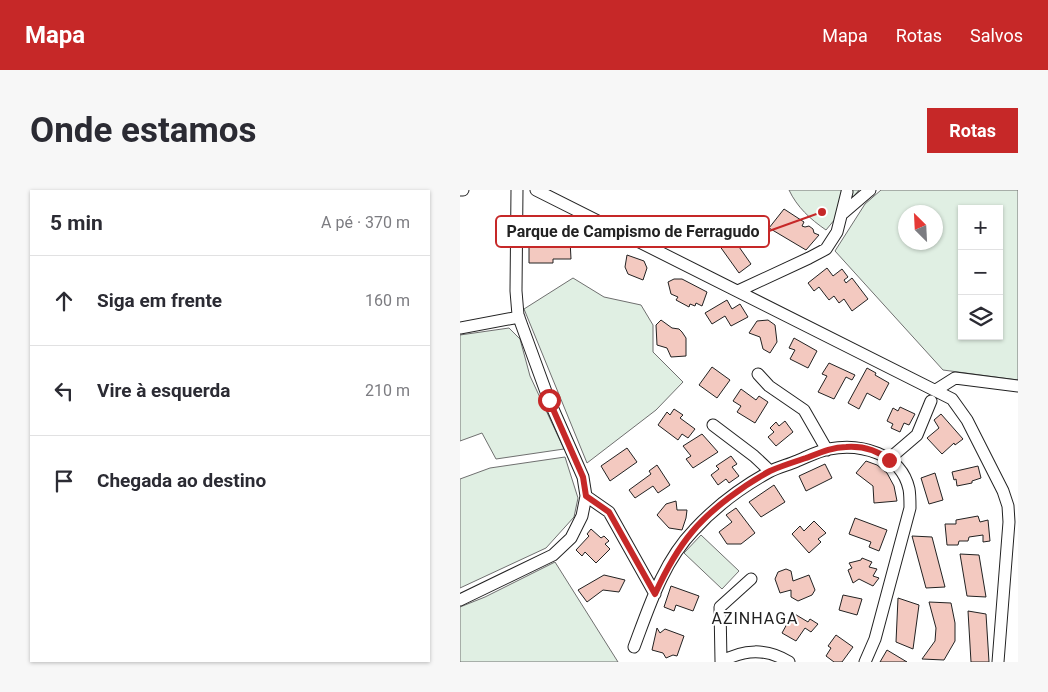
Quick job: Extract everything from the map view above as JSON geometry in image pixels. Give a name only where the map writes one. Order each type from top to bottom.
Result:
[{"type":"street","points":[[460,600],[553,555],[572,538],[582,516],[586,496],[583,477],[549,400],[519,317],[516,291],[517,190]]},
{"type":"street","points":[[536,190],[738,291],[934,395],[952,399],[967,420],[1003,490],[1008,506],[1009,522],[998,662]]},
{"type":"street","points":[[842,214],[870,190]]},
{"type":"street","points":[[738,291],[826,249],[837,232],[847,192]]},
{"type":"street","points":[[460,328],[519,317]]},
{"type":"street","points":[[758,374],[768,386],[804,410],[827,450]]},
{"type":"street","points":[[889,460],[917,435],[934,395],[955,378],[1018,386]]},
{"type":"street","points":[[713,425],[754,456],[770,471]]},
{"type":"street","points":[[634,647],[655,594],[677,551],[693,530],[712,512],[770,471],[827,450],[846,447],[865,448],[881,454],[902,473],[909,488],[910,508],[876,634],[865,662]]},
{"type":"street","points":[[586,496],[609,512],[655,594]]},
{"type":"street","points":[[751,579],[720,607],[721,662],[748,652],[763,651],[778,655],[789,662]]},
{"type":"green space","points":[[789,190],[859,190],[826,230],[804,212]]},
{"type":"green space","points":[[881,190],[1018,190],[1018,380],[943,370],[835,251],[865,204]]},
{"type":"green space","points":[[573,278],[604,297],[641,305],[653,325],[653,352],[683,382],[656,410],[587,463],[524,309]]},
{"type":"green space","points":[[509,328],[520,339],[530,376],[564,449],[496,459],[482,433],[460,441],[460,335]]},
{"type":"green space","points":[[565,457],[578,498],[574,517],[546,548],[460,588],[460,479],[490,468]]},
{"type":"green space","points":[[701,535],[739,571],[722,589],[684,553]]},
{"type":"green space","points":[[555,562],[618,662],[460,662],[460,607],[485,597]]},
{"type":"building","points":[[784,209],[804,222],[802,226],[809,226],[813,229],[814,233],[819,235],[806,250],[769,228]]},
{"type":"building","points":[[556,232],[556,241],[570,240],[571,259],[553,259],[553,263],[529,263],[529,233]]},
{"type":"building","points":[[726,237],[732,246],[737,244],[751,264],[739,273],[719,245]]},
{"type":"building","points":[[627,255],[644,261],[647,268],[643,280],[628,274],[625,267]]},
{"type":"building","points":[[827,268],[833,276],[842,269],[848,277],[844,280],[846,283],[852,278],[868,299],[852,311],[844,299],[839,303],[834,296],[829,300],[819,287],[814,291],[808,283]]},
{"type":"building","points":[[674,279],[682,279],[707,292],[702,306],[696,303],[695,306],[690,304],[689,307],[676,300],[678,297],[671,294],[668,282]]},
{"type":"building","points":[[727,300],[732,309],[740,304],[748,317],[731,326],[725,316],[712,324],[705,313]]},
{"type":"building","points":[[661,320],[682,332],[686,338],[686,356],[671,357],[667,348],[657,345],[656,325]]},
{"type":"building","points":[[768,320],[775,325],[777,342],[770,353],[763,349],[760,337],[749,333],[757,321]]},
{"type":"building","points":[[794,338],[817,351],[808,368],[790,359],[795,350],[789,348]]},
{"type":"building","points":[[829,363],[855,375],[852,380],[846,377],[834,399],[818,392],[827,376],[822,374]]},
{"type":"building","points":[[712,367],[730,380],[717,398],[699,385]]},
{"type":"building","points":[[867,368],[889,383],[880,400],[867,393],[859,409],[848,403]]},
{"type":"building","points":[[741,389],[756,400],[759,396],[768,402],[755,423],[737,412],[741,406],[733,401]]},
{"type":"building","points":[[900,407],[915,414],[909,425],[904,423],[900,432],[891,428],[893,424],[887,421],[893,408],[898,411]]},
{"type":"building","points":[[674,409],[683,415],[680,418],[695,429],[688,438],[682,434],[678,440],[658,425],[667,412],[670,415]]},
{"type":"building","points":[[941,414],[963,439],[955,445],[954,443],[942,454],[927,438],[939,428],[934,420]]},
{"type":"building","points":[[785,421],[793,432],[776,446],[768,437],[774,432],[770,428],[776,422],[779,426]]},
{"type":"building","points":[[702,434],[718,452],[693,468],[686,459],[691,456],[683,446]]},
{"type":"building","points":[[627,448],[637,462],[610,481],[601,466]]},
{"type":"building","points":[[731,456],[737,464],[732,467],[739,476],[729,483],[726,479],[718,485],[711,475],[719,469],[716,466]]},
{"type":"building","points":[[866,461],[877,465],[887,473],[894,486],[897,501],[874,503],[873,486],[856,473]]},
{"type":"building","points":[[825,464],[832,478],[806,491],[799,476]]},
{"type":"building","points":[[657,465],[670,485],[658,493],[653,486],[635,498],[629,490],[651,474],[649,471]]},
{"type":"building","points":[[978,466],[981,478],[972,481],[972,483],[957,486],[952,472]]},
{"type":"building","points":[[935,473],[943,500],[929,504],[921,478]]},
{"type":"building","points":[[774,485],[785,502],[761,517],[749,502]]},
{"type":"building","points":[[676,501],[677,510],[687,510],[682,530],[669,528],[657,515],[666,504]]},
{"type":"building","points":[[736,508],[755,533],[741,544],[727,544],[719,532],[732,522],[726,515]]},
{"type":"building","points":[[978,516],[980,522],[988,520],[990,541],[983,542],[983,535],[969,537],[968,541],[959,541],[958,545],[947,545],[945,524],[956,524],[956,520]]},
{"type":"building","points":[[855,518],[887,530],[879,551],[869,547],[871,542],[849,534]]},
{"type":"building","points":[[814,521],[826,533],[818,539],[821,542],[809,553],[792,534],[800,526],[804,531]]},
{"type":"building","points":[[591,529],[601,538],[604,536],[609,541],[605,544],[610,549],[596,563],[585,552],[582,556],[576,550],[589,536],[587,534]]},
{"type":"building","points":[[912,536],[932,537],[945,587],[926,588]]},
{"type":"building","points":[[960,554],[979,555],[986,597],[967,596]]},
{"type":"building","points":[[862,558],[872,562],[869,567],[877,569],[873,576],[879,578],[873,586],[859,579],[853,583],[848,570],[852,568],[849,563],[861,560]]},
{"type":"building","points":[[786,569],[791,571],[793,581],[809,575],[815,590],[812,595],[798,601],[791,597],[791,590],[780,593],[775,579],[778,572]]},
{"type":"building","points":[[604,575],[625,580],[619,592],[603,590],[587,602],[578,590]]},
{"type":"building","points":[[671,586],[699,596],[693,611],[676,605],[674,611],[664,607]]},
{"type":"building","points":[[843,595],[862,599],[857,615],[839,610]]},
{"type":"building","points":[[898,598],[919,605],[913,649],[896,642]]},
{"type":"building","points":[[929,602],[951,603],[955,623],[955,641],[944,660],[922,659],[935,641],[936,628]]},
{"type":"building","points":[[968,611],[986,614],[989,662],[971,662]]},
{"type":"building","points":[[793,613],[808,622],[810,619],[818,624],[811,632],[805,628],[796,641],[782,633]]},
{"type":"building","points":[[657,628],[660,633],[665,629],[684,636],[677,656],[673,655],[666,658],[663,653],[652,650]]},
{"type":"building","points":[[836,635],[853,647],[842,662],[834,662],[826,656],[831,648],[828,646]]},
{"type":"building","points":[[887,650],[907,662],[880,662]]},
{"type":"place","name":"Parque de Campismo de Ferragudo","points":[[822,212]]},
{"type":"district","name":"AZINHAGA","points":[[755,618]]},
{"type":"route","points":[[549,400],[583,477],[586,496],[609,512],[655,594],[677,551],[693,530],[712,512],[742,489],[770,471],[827,450],[846,447],[865,448],[881,454],[889,460]]}]
